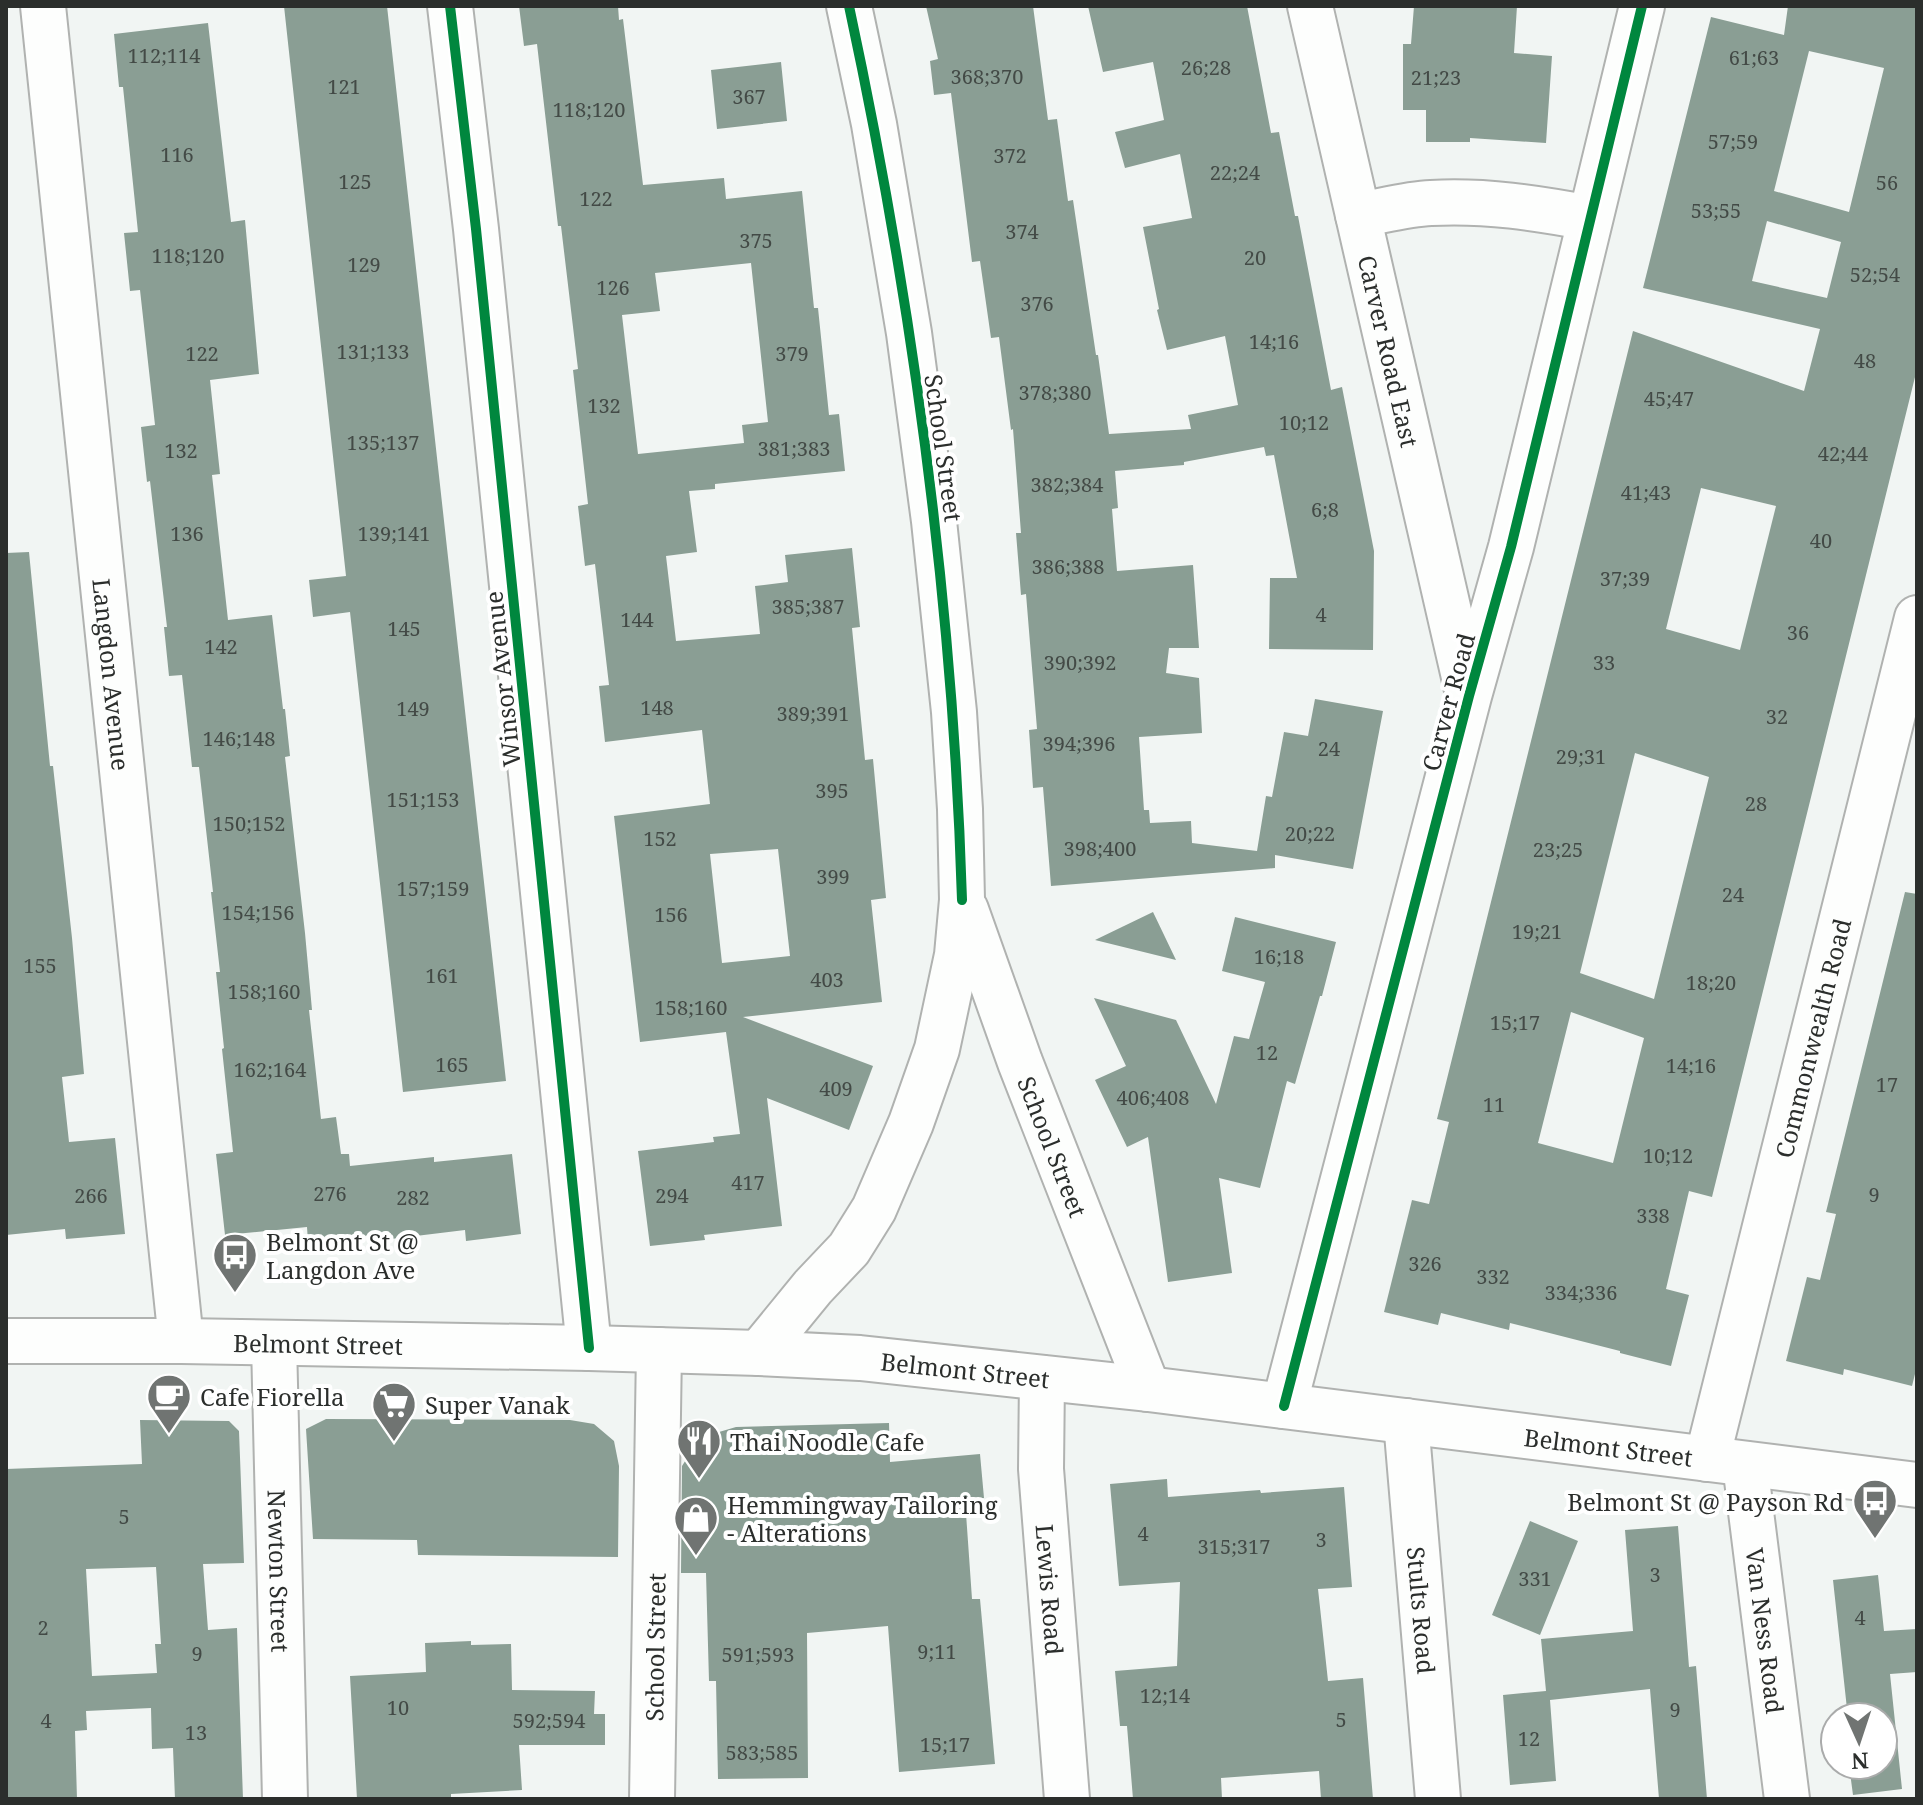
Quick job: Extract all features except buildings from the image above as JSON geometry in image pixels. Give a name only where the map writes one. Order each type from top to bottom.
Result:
[{"type":"street","name":"Langdon Avenue","points":[[43,6],[181,1341]]},
{"type":"street","name":"Winsor Avenue","points":[[450,6],[476,229],[589,1348]]},
{"type":"street","name":"School Street","points":[[759,1353],[849,1249],[874,1209],[911,1123],[937,1049],[957,955],[962,900],[954,712],[934,521],[907,319],[874,124],[849,6]]},
{"type":"street","name":"Carver Road East","points":[[1310,6],[1469,696]]},
{"type":"street","name":"Carver Road","points":[[1284,1406],[1469,696],[1511,547],[1642,6]]},
{"type":"street","points":[[1358,215],[1428,203],[1483,202],[1533,207],[1590,218]]},
{"type":"street","name":"Commonwealth Road","points":[[1726,1461],[1917,618]]},
{"type":"street","name":"School Street","points":[[962,900],[1020,1062],[1148,1389]]},
{"type":"street","name":"Belmont Street","points":[[6,1341],[589,1348],[872,1359],[1148,1389],[1917,1485]]},
{"type":"street","name":"Newton Street","points":[[274,1343],[285,1799]]},
{"type":"street","name":"School Street","points":[[652,1799],[659,1350]]},
{"type":"street","name":"Lewis Road","points":[[1042,1378],[1041,1469],[1067,1799]]},
{"type":"street","name":"Stults Road","points":[[1406,1421],[1438,1799]]},
{"type":"street","name":"Van Ness Road","points":[[1726,1461],[1787,1799]]},
{"type":"cycle path","points":[[450,6],[476,229],[589,1348]]},
{"type":"cycle path","points":[[849,6],[892,228],[926,451],[949,675],[962,900]]},
{"type":"cycle path","points":[[1284,1406],[1469,696],[1511,547],[1642,6]]},
{"type":"place","name":"Belmont St @ Langdon Ave","points":[[235,1294]]},
{"type":"place","name":"Cafe Fiorella","points":[[169,1435]]},
{"type":"place","name":"Super Vanak","points":[[394,1443]]},
{"type":"place","name":"Thai Noodle Cafe","points":[[699,1480]]},
{"type":"place","name":"Belmont St @ Payson Rd","points":[[1875,1540]]},
{"type":"place","name":"Hemmingway Tailoring - Alterations","points":[[696,1557]]}]
